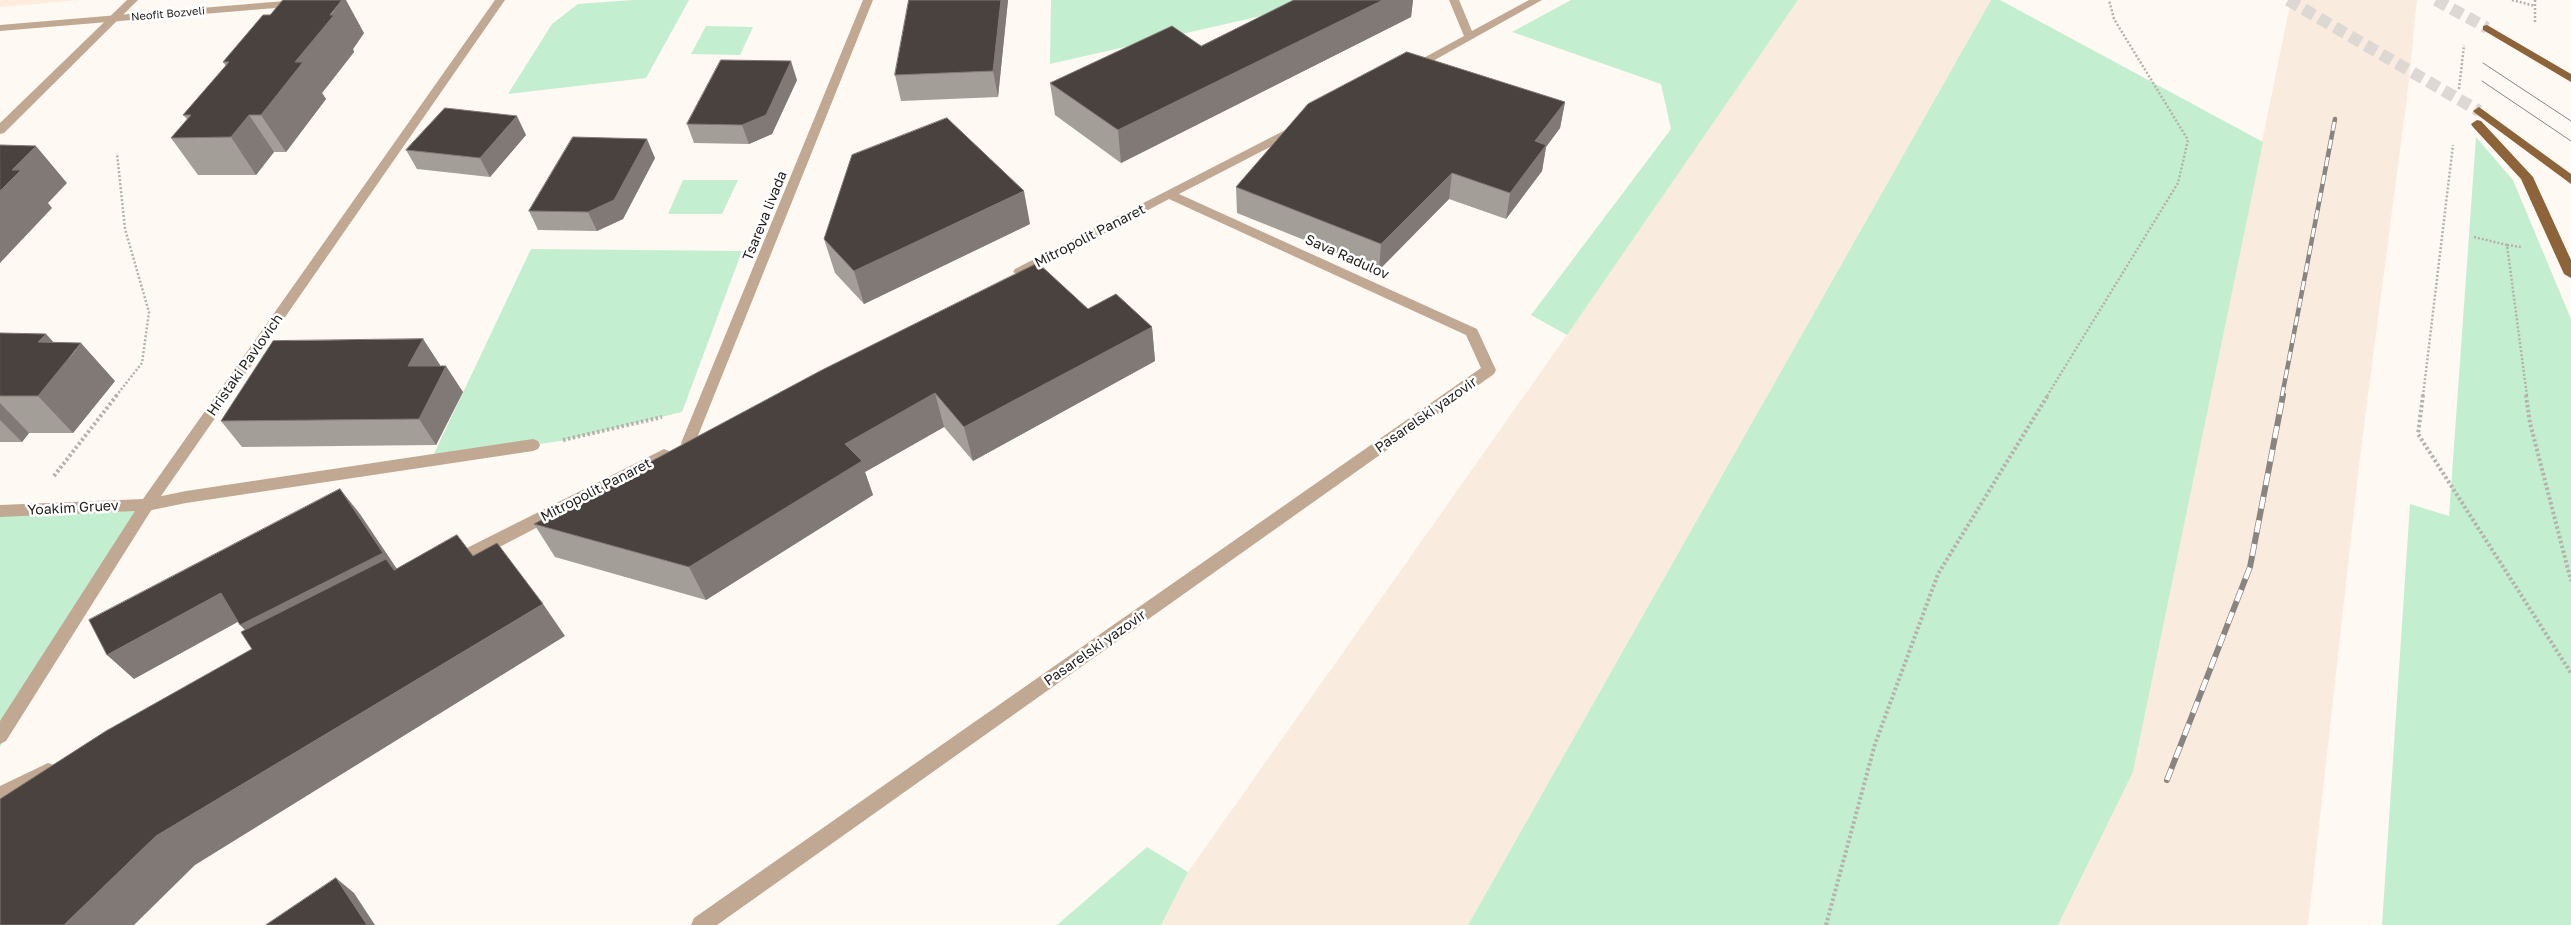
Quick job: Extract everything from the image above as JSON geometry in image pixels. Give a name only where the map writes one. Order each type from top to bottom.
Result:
[{"type":"main road","points":[[2487,28],[2571,79]]},
{"type":"main road","points":[[2571,180],[2478,118],[2527,177],[2571,274]]},
{"type":"street","points":[[0,130],[133,0]]},
{"type":"street","name":"Neofit Bozveli","points":[[0,28],[335,0]]},
{"type":"street","name":"Hristaki Pavlovich","points":[[0,736],[146,505],[500,0]]},
{"type":"street","name":"Tsareva livada","points":[[688,443],[868,0]]},
{"type":"street","points":[[1454,0],[1470,38]]},
{"type":"street","points":[[1399,75],[1537,0]]},
{"type":"street","name":"Mitropolit Panaret","points":[[1004,280],[1311,121]]},
{"type":"street","name":"Sava Radulov","points":[[1170,195],[1472,332],[1489,370]]},
{"type":"street","name":"Pasarelski yazovir","points":[[701,925],[1489,370]]},
{"type":"street","name":"Mitropolit Panaret","points":[[441,569],[706,434]]},
{"type":"street","name":"Yoakim Gruev","points":[[0,511],[146,505],[186,497],[533,445]]},
{"type":"street","points":[[0,795],[62,764]]},
{"type":"path","points":[[1826,925],[1875,744],[1938,574],[2178,183],[2188,140],[2114,19],[2109,0]]},
{"type":"path","points":[[2512,0],[2535,6]]},
{"type":"path","points":[[2534,29],[2535,0]]},
{"type":"path","points":[[2458,99],[2465,40]]},
{"type":"path","points":[[2454,138],[2418,434],[2571,673]]},
{"type":"path","points":[[28,510],[142,363],[149,312],[124,229],[116,153]]},
{"type":"path","points":[[2474,237],[2507,245],[2530,423],[2571,581]]},
{"type":"path","points":[[533,445],[703,408]]},
{"type":"shaded area","points":[[0,0],[78,0],[0,7]]},
{"type":"shaded area","points":[[1798,0],[1991,0],[1468,925],[1161,925],[1188,872],[1567,335]]},
{"type":"shaded area","points":[[2291,0],[2417,0],[2407,97],[2361,448],[2308,925],[2058,925],[2133,772]]},
{"type":"green space","points":[[633,0],[689,0],[646,78],[508,94],[552,24],[578,4]]},
{"type":"green space","points":[[1051,0],[1293,0],[1296,8],[1050,64]]},
{"type":"green space","points":[[1571,0],[1798,0],[1567,335],[1531,315],[1671,129],[1661,84],[1512,32]]},
{"type":"green space","points":[[1991,0],[2000,0],[2263,142],[2133,772],[2058,925],[1468,925]]},
{"type":"green space","points":[[706,26],[753,27],[740,55],[691,54]]},
{"type":"green space","points":[[2476,137],[2513,180],[2571,319],[2571,925],[2382,925],[2410,504],[2449,516]]},
{"type":"green space","points":[[683,180],[738,180],[722,214],[668,214]]},
{"type":"green space","points":[[531,249],[742,251],[682,412],[560,441],[431,460]]},
{"type":"green space","points":[[147,505],[0,747],[0,511]]},
{"type":"green space","points":[[1147,847],[1188,872],[1161,925],[1057,925]]},
{"type":"building","points":[[283,0],[342,0],[330,15],[334,15],[295,62],[303,62],[261,115],[249,115],[231,137],[171,138],[191,115],[183,115],[229,62],[223,62],[263,15],[270,15]]},
{"type":"building","points":[[909,0],[1001,0],[993,71],[895,75]]},
{"type":"building","points":[[1294,0],[1383,0],[1118,130],[1050,83],[1172,26],[1201,46]]},
{"type":"building","points":[[1407,52],[1565,102],[1535,141],[1546,145],[1510,193],[1452,173],[1381,244],[1236,187],[1308,104]]},
{"type":"building","points":[[721,60],[791,61],[766,115],[742,125],[687,124]]},
{"type":"building","points":[[445,108],[517,116],[480,158],[406,150]]},
{"type":"building","points":[[947,118],[1024,191],[854,271],[824,239],[852,155]]},
{"type":"building","points":[[573,137],[647,139],[614,200],[588,212],[529,211]]},
{"type":"building","points":[[0,145],[36,146],[12,170],[21,170],[0,191]]},
{"type":"building","points":[[1038,263],[1088,309],[1116,294],[1152,327],[964,427],[935,393],[845,444],[862,461],[689,567],[534,524],[822,370]]},
{"type":"building","points":[[0,333],[46,334],[38,342],[81,343],[38,396],[0,396]]},
{"type":"building","points":[[423,339],[408,366],[446,366],[419,419],[221,421],[273,341]]},
{"type":"building","points":[[340,489],[383,553],[240,625],[221,593],[107,655],[89,620]]},
{"type":"building","points":[[457,535],[473,556],[497,543],[543,604],[156,836],[64,925],[0,925],[0,799],[106,731],[252,649],[241,632],[386,559],[394,570]]},
{"type":"building","points":[[336,878],[367,925],[266,925]]},
{"type":"tunnel","points":[[2288,0],[2479,111]]},
{"type":"tunnel","points":[[2436,0],[2487,28]]},
{"type":"tram line","points":[[2483,63],[2571,121]]},
{"type":"tram line","points":[[2482,81],[2571,141]]},
{"type":"railway","points":[[2282,396],[2335,119]]},
{"type":"railway","points":[[2167,780],[2250,567],[2283,395]]}]
